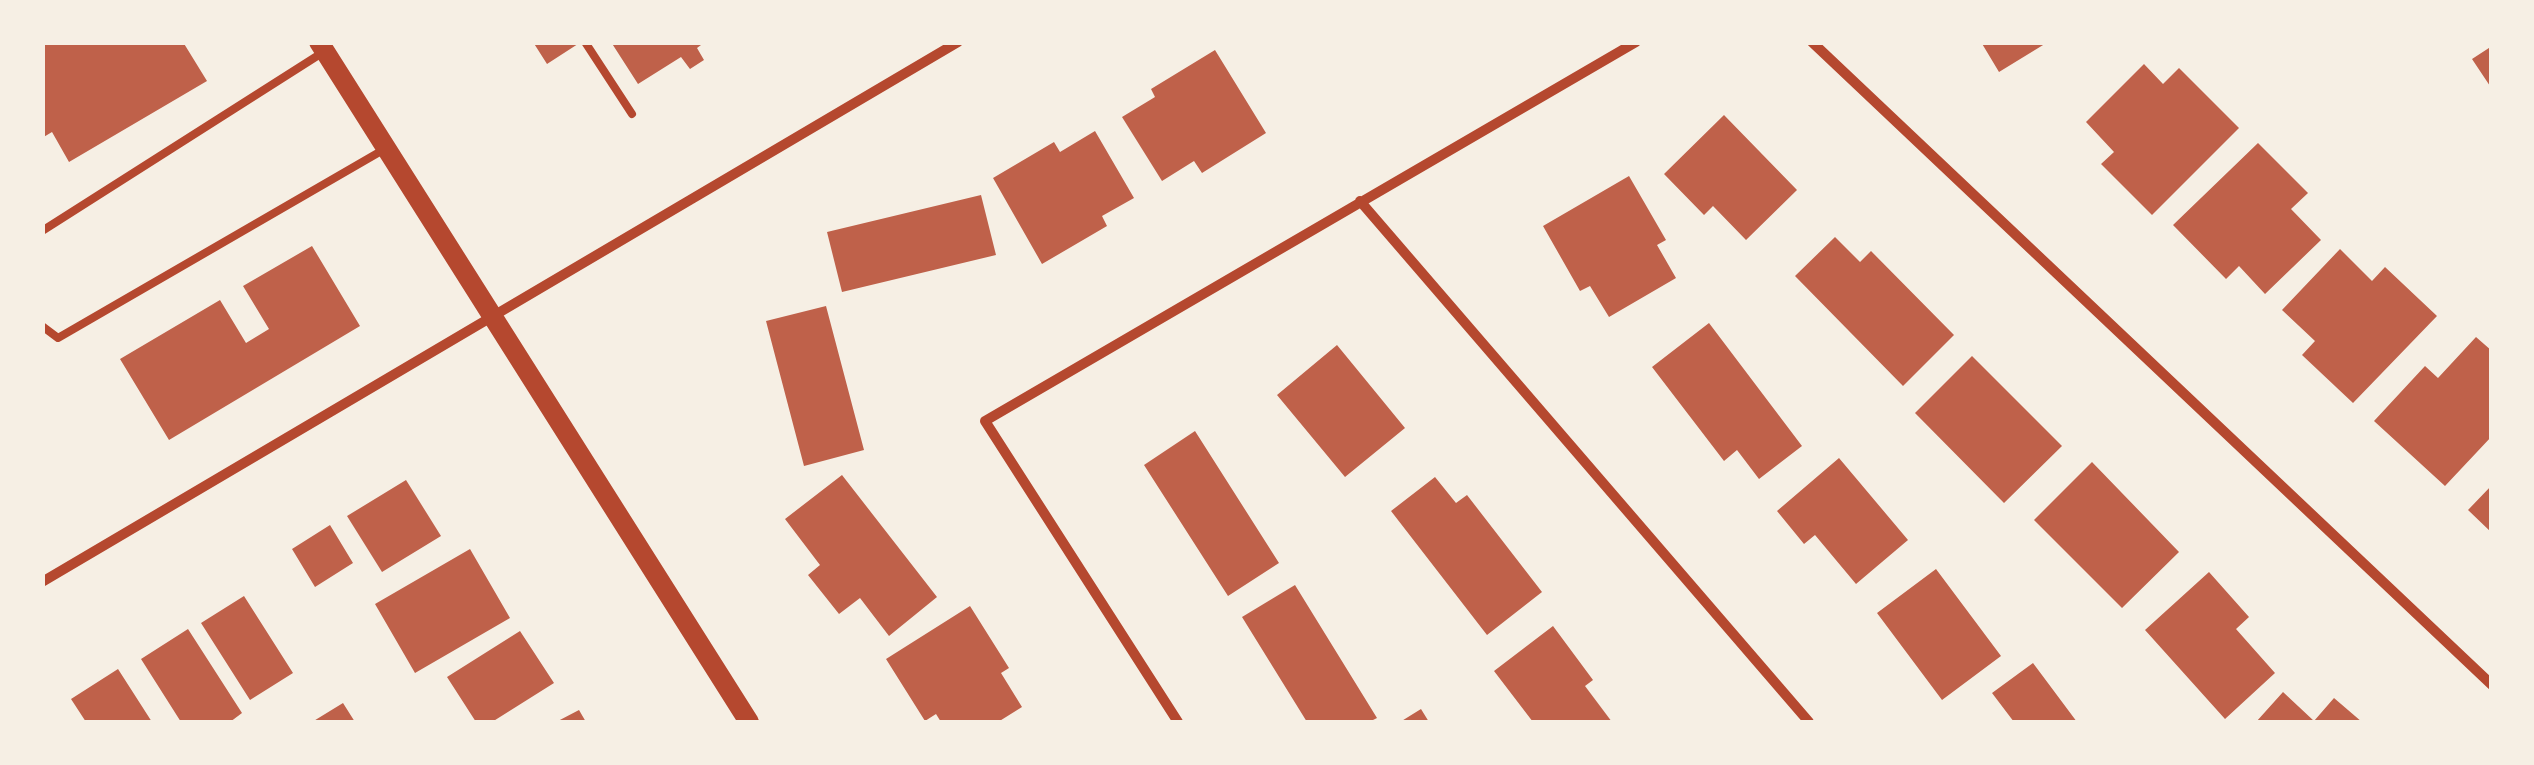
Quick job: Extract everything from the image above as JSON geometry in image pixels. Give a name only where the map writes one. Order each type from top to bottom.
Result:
[{"type":"main road","points":[[322,47],[749,722]]},
{"type":"street","points":[[42,582],[958,42]]},
{"type":"street","points":[[1178,722],[985,421],[1636,42]]},
{"type":"street","points":[[1812,42],[2492,685]]},
{"type":"street","points":[[1360,201],[1809,722]]},
{"type":"lane","points":[[585,42],[632,114]]},
{"type":"lane","points":[[42,231],[322,47]]},
{"type":"lane","points":[[42,326],[58,338],[386,149]]},
{"type":"building","points":[[42,42],[183,42],[207,81],[69,162],[52,132],[42,138]]},
{"type":"building","points":[[533,42],[581,42],[547,64]]},
{"type":"building","points":[[611,42],[705,42],[697,48],[704,60],[690,69],[681,57],[638,84]]},
{"type":"building","points":[[1981,42],[2048,42],[1999,72]]},
{"type":"building","points":[[2492,46],[2492,89],[2472,59]]},
{"type":"building","points":[[1215,50],[1266,133],[1202,173],[1194,161],[1162,181],[1122,117],[1155,97],[1151,89]]},
{"type":"building","points":[[2144,64],[2163,84],[2179,68],[2239,128],[2152,215],[2101,164],[2114,152],[2086,122]]},
{"type":"building","points":[[1724,115],[1797,190],[1746,240],[1713,206],[1704,215],[1664,174]]},
{"type":"building","points":[[1095,131],[1134,198],[1102,216],[1107,226],[1042,264],[993,178],[1054,142],[1060,152]]},
{"type":"building","points":[[2258,143],[2308,193],[2291,209],[2321,240],[2265,294],[2239,266],[2226,279],[2173,225]]},
{"type":"building","points":[[1629,176],[1666,240],[1657,245],[1676,278],[1609,317],[1590,286],[1580,291],[1543,226]]},
{"type":"building","points":[[981,195],[996,255],[842,292],[827,232]]},
{"type":"building","points":[[1835,237],[1860,262],[1871,251],[1954,335],[1903,386],[1795,276]]},
{"type":"building","points":[[312,246],[360,326],[169,440],[120,359],[220,300],[246,343],[269,329],[243,286]]},
{"type":"building","points":[[2340,249],[2372,281],[2385,267],[2437,316],[2353,403],[2302,355],[2315,341],[2282,310]]},
{"type":"building","points":[[826,306],[864,450],[804,466],[766,321]]},
{"type":"building","points":[[1709,323],[1802,446],[1759,479],[1737,450],[1724,461],[1652,367]]},
{"type":"building","points":[[2476,337],[2492,351],[2492,436],[2445,486],[2374,421],[2425,366],[2438,378]]},
{"type":"building","points":[[1337,345],[1405,428],[1345,477],[1277,395]]},
{"type":"building","points":[[1972,356],[2062,446],[2004,503],[1915,413]]},
{"type":"building","points":[[1195,431],[1279,563],[1228,596],[1144,465]]},
{"type":"building","points":[[1839,458],[1908,540],[1856,584],[1815,535],[1804,544],[1777,511]]},
{"type":"building","points":[[2092,462],[2179,552],[2122,608],[2034,520]]},
{"type":"building","points":[[842,475],[937,597],[889,636],[860,598],[839,614],[808,575],[820,565],[785,519]]},
{"type":"building","points":[[1435,477],[1456,503],[1467,495],[1542,592],[1487,635],[1391,511]]},
{"type":"building","points":[[406,480],[441,536],[382,572],[347,516]]},
{"type":"building","points":[[2492,485],[2492,533],[2468,510]]},
{"type":"building","points":[[330,525],[353,563],[315,587],[292,549]]},
{"type":"building","points":[[470,549],[510,618],[415,673],[375,604]]},
{"type":"building","points":[[1936,569],[2001,656],[1942,700],[1877,613]]},
{"type":"building","points":[[2209,572],[2249,617],[2236,629],[2275,673],[2225,719],[2145,630]]},
{"type":"building","points":[[1295,585],[1377,718],[1369,722],[1307,722],[1242,617]]},
{"type":"building","points":[[244,596],[293,673],[250,700],[201,623]]},
{"type":"building","points":[[970,606],[1009,668],[1001,673],[1022,707],[998,722],[941,722],[936,714],[925,721],[886,659]]},
{"type":"building","points":[[1553,626],[1593,680],[1585,686],[1612,722],[1533,722],[1494,671]]},
{"type":"building","points":[[188,629],[242,713],[230,722],[181,722],[141,659]]},
{"type":"building","points":[[520,631],[554,683],[492,722],[476,722],[447,677]]},
{"type":"building","points":[[2033,663],[2077,722],[2014,722],[1992,693]]},
{"type":"building","points":[[118,669],[152,722],[86,722],[71,699]]},
{"type":"building","points":[[2283,692],[2314,721],[2334,698],[2362,722],[2256,722]]},
{"type":"building","points":[[343,703],[355,722],[312,722]]},
{"type":"building","points":[[1421,709],[1429,722],[1400,722]]},
{"type":"building","points":[[579,710],[586,722],[556,722]]}]
